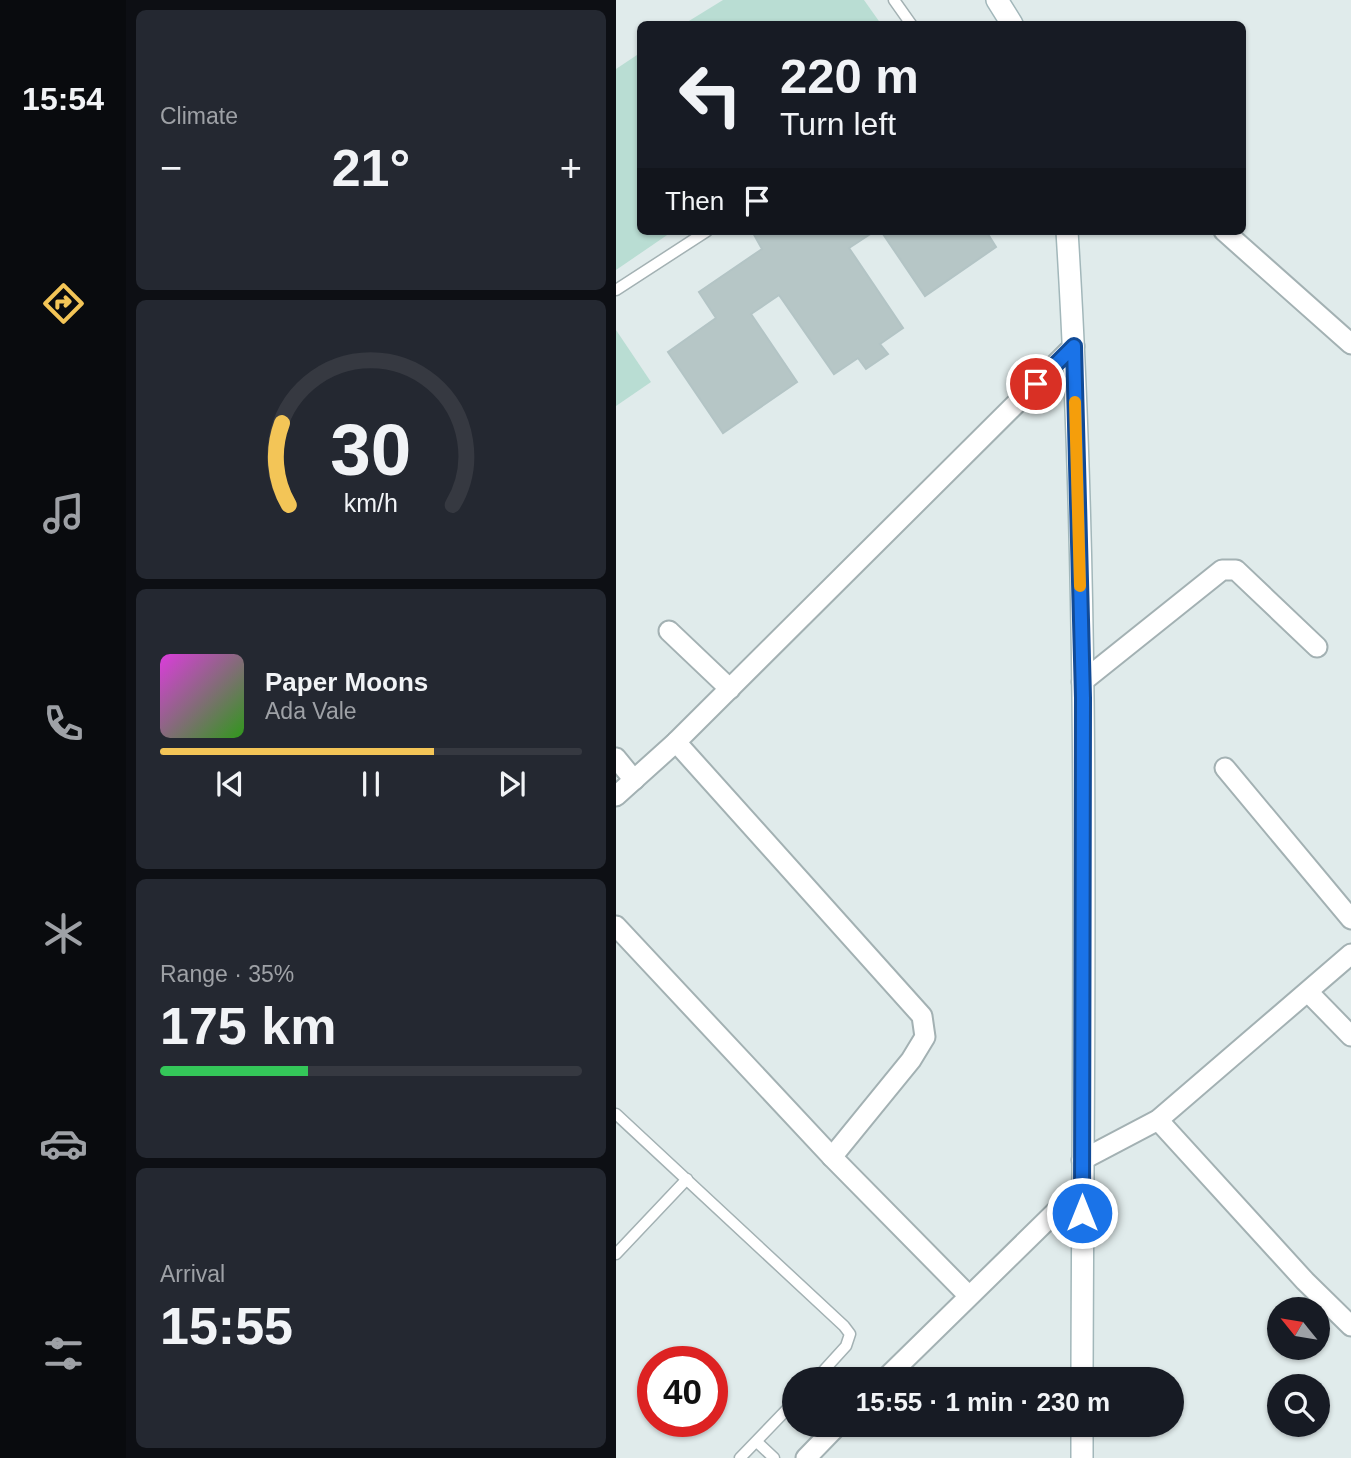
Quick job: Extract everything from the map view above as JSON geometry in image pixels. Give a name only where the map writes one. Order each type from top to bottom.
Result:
[{"type":"street","points":[[997,0],[1010,21]]},
{"type":"street","points":[[1067,235],[1074,346],[1082,682],[1082,1367]]},
{"type":"street","points":[[1228,235],[1351,344]]},
{"type":"street","points":[[616,796],[676,743],[1074,346]]},
{"type":"street","points":[[1082,682],[1222,570],[1229,568],[1236,570],[1317,647]]},
{"type":"street","points":[[669,631],[730,689]]},
{"type":"street","points":[[676,743],[922,1016],[925,1037],[911,1060],[832,1157]]},
{"type":"street","points":[[616,758],[634,780]]},
{"type":"street","points":[[1225,768],[1351,919]]},
{"type":"street","points":[[616,926],[832,1157],[968,1295]]},
{"type":"street","points":[[1082,1160],[1158,1120],[1309,993],[1351,954]]},
{"type":"street","points":[[1309,993],[1351,1036]]},
{"type":"street","points":[[1158,1120],[1351,1326]]},
{"type":"street","points":[[897,1367],[1082,1186]]},
{"type":"street","points":[[806,1458],[826,1437]]},
{"type":"street","points":[[1082,1437],[1082,1458]]},
{"type":"lane","points":[[894,0],[909,21]]},
{"type":"lane","points":[[616,290],[701,235]]},
{"type":"lane","points":[[616,1114],[850,1334],[846,1346],[827,1367]]},
{"type":"lane","points":[[616,1254],[687,1179]]},
{"type":"lane","points":[[740,1458],[782,1415]]},
{"type":"lane","points":[[758,1441],[774,1458]]},
{"type":"green space","points":[[723,0],[864,0],[879,21],[689,21]]},
{"type":"green space","points":[[637,55],[637,235],[667,235],[616,270],[616,69]]},
{"type":"green space","points":[[616,330],[651,382],[616,406]]},
{"type":"building","points":[[754,235],[869,235],[849,248],[903,328],[880,344],[888,354],[866,369],[858,358],[834,374],[779,295],[751,314],[797,382],[723,433],[668,352],[716,318],[699,292],[762,249]]},
{"type":"building","points":[[884,235],[988,235],[996,247],[925,296]]},
{"type":"slow traffic","points":[[1075,402],[1080,586]]},
{"type":"route","points":[[1036,384],[1074,346],[1083,698],[1082,1213]]}]
